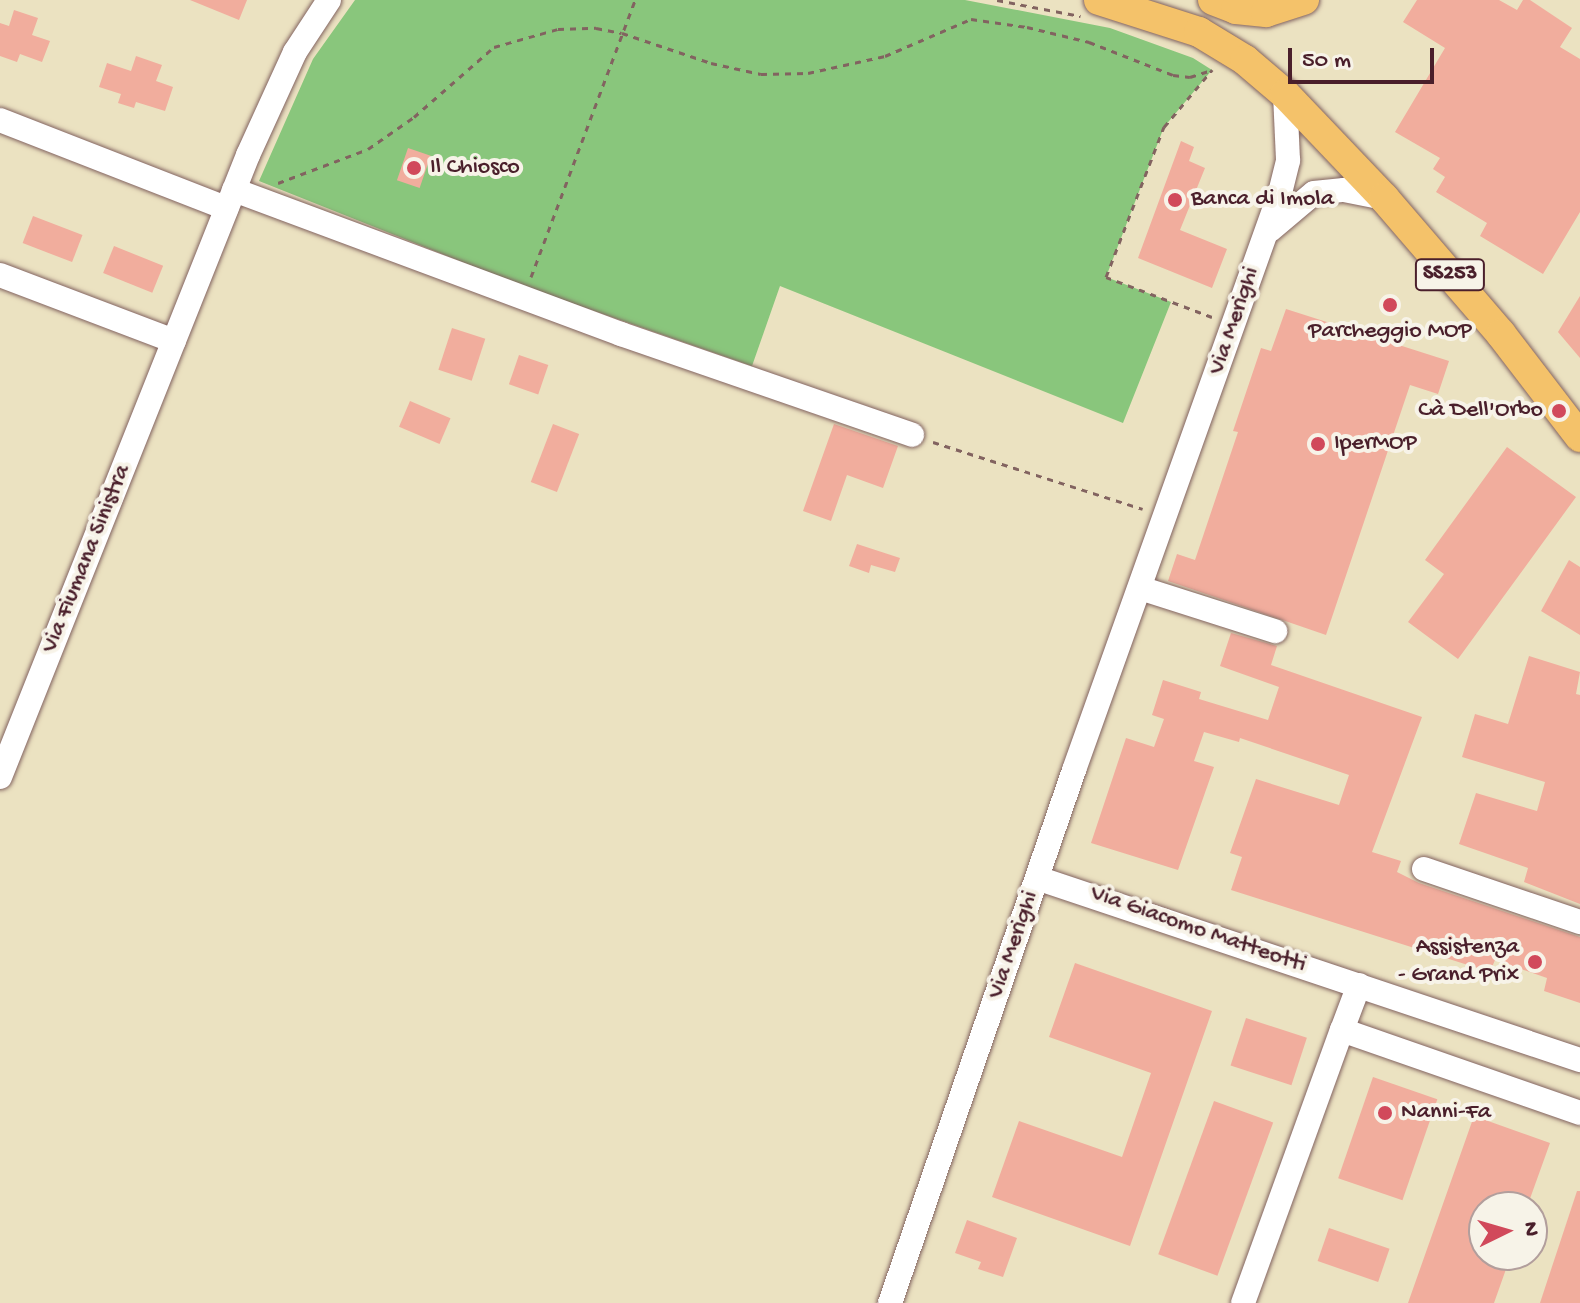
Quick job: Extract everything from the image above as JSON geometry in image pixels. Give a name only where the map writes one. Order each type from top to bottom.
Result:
[{"type":"main road","points":[[1213,0],[1236,9],[1266,12],[1304,0]]},
{"type":"main road","name":"SS253","points":[[1092,9],[1199,32],[1245,60],[1285,94],[1384,198],[1501,334],[1580,437]]},
{"type":"street","name":"Via Fiumana Sinistra","points":[[0,777],[174,341],[239,199],[295,52],[329,0]]},
{"type":"street","name":"Via Merighi","points":[[890,1303],[1265,235],[1288,160],[1285,94]]},
{"type":"street","points":[[0,120],[239,199],[912,435]]},
{"type":"street","name":"Via Merighi","points":[[1265,235],[1314,193],[1344,190],[1384,198]]},
{"type":"street","points":[[0,275],[174,341]]},
{"type":"street","points":[[1140,588],[1275,631]]},
{"type":"street","points":[[1424,869],[1580,922]]},
{"type":"street","name":"Via Giacomo Matteotti","points":[[1037,878],[1580,1060]]},
{"type":"street","points":[[1243,1303],[1359,985]]},
{"type":"street","points":[[1342,1030],[1580,1113]]},
{"type":"path","points":[[523,298],[635,0]]},
{"type":"path","points":[[997,0],[1092,9]]},
{"type":"path","points":[[239,199],[368,149],[414,117],[494,47],[558,29],[596,28],[622,33],[761,74],[808,73],[885,56],[971,19],[1027,27],[1089,42],[1173,75],[1190,77],[1212,70]]},
{"type":"path","points":[[1217,65],[1164,127],[1106,277],[1216,319],[1237,318]]},
{"type":"path","points":[[912,435],[1165,517]]},
{"type":"green space","points":[[355,0],[965,0],[1110,28],[1193,58],[1212,70],[1164,127],[1106,277],[1171,302],[1123,423],[780,286],[752,366],[520,285],[259,181],[313,59]]},
{"type":"building","points":[[190,0],[247,0],[239,20]]},
{"type":"building","points":[[1417,0],[1499,0],[1517,10],[1523,0],[1530,0],[1572,28],[1560,47],[1580,59],[1580,212],[1543,274],[1480,236],[1487,223],[1436,192],[1445,177],[1433,169],[1440,158],[1395,132],[1445,48],[1403,22]]},
{"type":"building","points":[[14,10],[38,18],[32,35],[50,41],[42,62],[20,54],[17,62],[0,56],[0,23],[9,26]]},
{"type":"building","points":[[136,56],[162,65],[156,81],[173,87],[165,111],[136,102],[134,108],[118,103],[121,94],[99,87],[107,63],[131,71]]},
{"type":"building","name":"Banca di Imola","points":[[1181,141],[1194,147],[1189,161],[1205,168],[1180,230],[1227,249],[1212,288],[1138,258]]},
{"type":"building","name":"Il Chiosco","points":[[408,148],[431,156],[420,188],[397,180]]},
{"type":"building","points":[[33,216],[82,235],[72,262],[23,243]]},
{"type":"building","points":[[114,246],[163,266],[152,293],[103,273]]},
{"type":"building","points":[[1580,296],[1580,358],[1558,332]]},
{"type":"building","points":[[1286,309],[1449,361],[1438,394],[1410,385],[1326,635],[1168,581],[1177,554],[1195,560],[1238,432],[1233,431],[1261,348],[1271,351]]},
{"type":"building","points":[[452,328],[485,339],[472,381],[438,370]]},
{"type":"building","points":[[519,355],[548,365],[538,394],[509,384]]},
{"type":"building","points":[[410,401],[451,418],[440,444],[399,427]]},
{"type":"building","points":[[553,424],[579,434],[557,492],[531,482]]},
{"type":"building","points":[[834,424],[898,446],[883,488],[847,475],[831,521],[803,511]]},
{"type":"building","points":[[1507,447],[1576,497],[1458,659],[1408,622],[1444,574],[1425,560]]},
{"type":"building","points":[[857,544],[900,558],[895,572],[871,565],[869,573],[849,566]]},
{"type":"building","points":[[1569,560],[1580,567],[1580,635],[1541,611]]},
{"type":"building","points":[[1231,633],[1277,646],[1271,665],[1422,717],[1372,852],[1401,861],[1397,872],[1419,883],[1580,937],[1580,1003],[1544,991],[1547,978],[1495,960],[1490,972],[1231,890],[1242,857],[1230,853],[1256,779],[1339,805],[1349,775],[1240,738],[1239,742],[1204,732],[1194,761],[1214,767],[1178,870],[1091,843],[1126,738],[1154,747],[1164,719],[1152,715],[1163,680],[1201,692],[1199,699],[1268,720],[1279,687],[1220,666]]},
{"type":"building","points":[[1529,656],[1580,672],[1576,694],[1580,695],[1580,904],[1524,882],[1528,868],[1459,844],[1476,793],[1537,811],[1545,782],[1462,757],[1475,714],[1508,724]]},
{"type":"building","points":[[1075,963],[1212,1011],[1130,1246],[992,1197],[1019,1121],[1122,1157],[1151,1073],[1049,1037]]},
{"type":"building","points":[[1246,1018],[1307,1038],[1291,1085],[1231,1066]]},
{"type":"building","points":[[1373,1077],[1437,1099],[1402,1200],[1338,1178]]},
{"type":"building","points":[[1214,1101],[1273,1123],[1217,1276],[1158,1254]]},
{"type":"building","points":[[1474,1116],[1550,1143],[1533,1191],[1468,1191],[1468,1271],[1505,1271],[1494,1303],[1408,1303]]},
{"type":"building","points":[[1577,1191],[1580,1191],[1580,1303],[1540,1303]]},
{"type":"building","points":[[967,1220],[1017,1238],[1003,1277],[978,1269],[981,1262],[955,1253]]},
{"type":"building","points":[[1329,1228],[1390,1249],[1378,1282],[1318,1261]]},
{"type":"place","name":"Il Chiosco","points":[[414,168]]},
{"type":"place","name":"Banca di Imola","points":[[1175,200]]},
{"type":"place","name":"Parcheggio MOP","points":[[1390,305]]},
{"type":"place","name":"Cà Dell'Orbo","points":[[1559,411]]},
{"type":"place","name":"IperMOP","points":[[1318,444]]},
{"type":"place","name":"Assistenza - Grand Prix","points":[[1535,962]]},
{"type":"place","name":"Nanni-Fa","points":[[1385,1113]]}]
